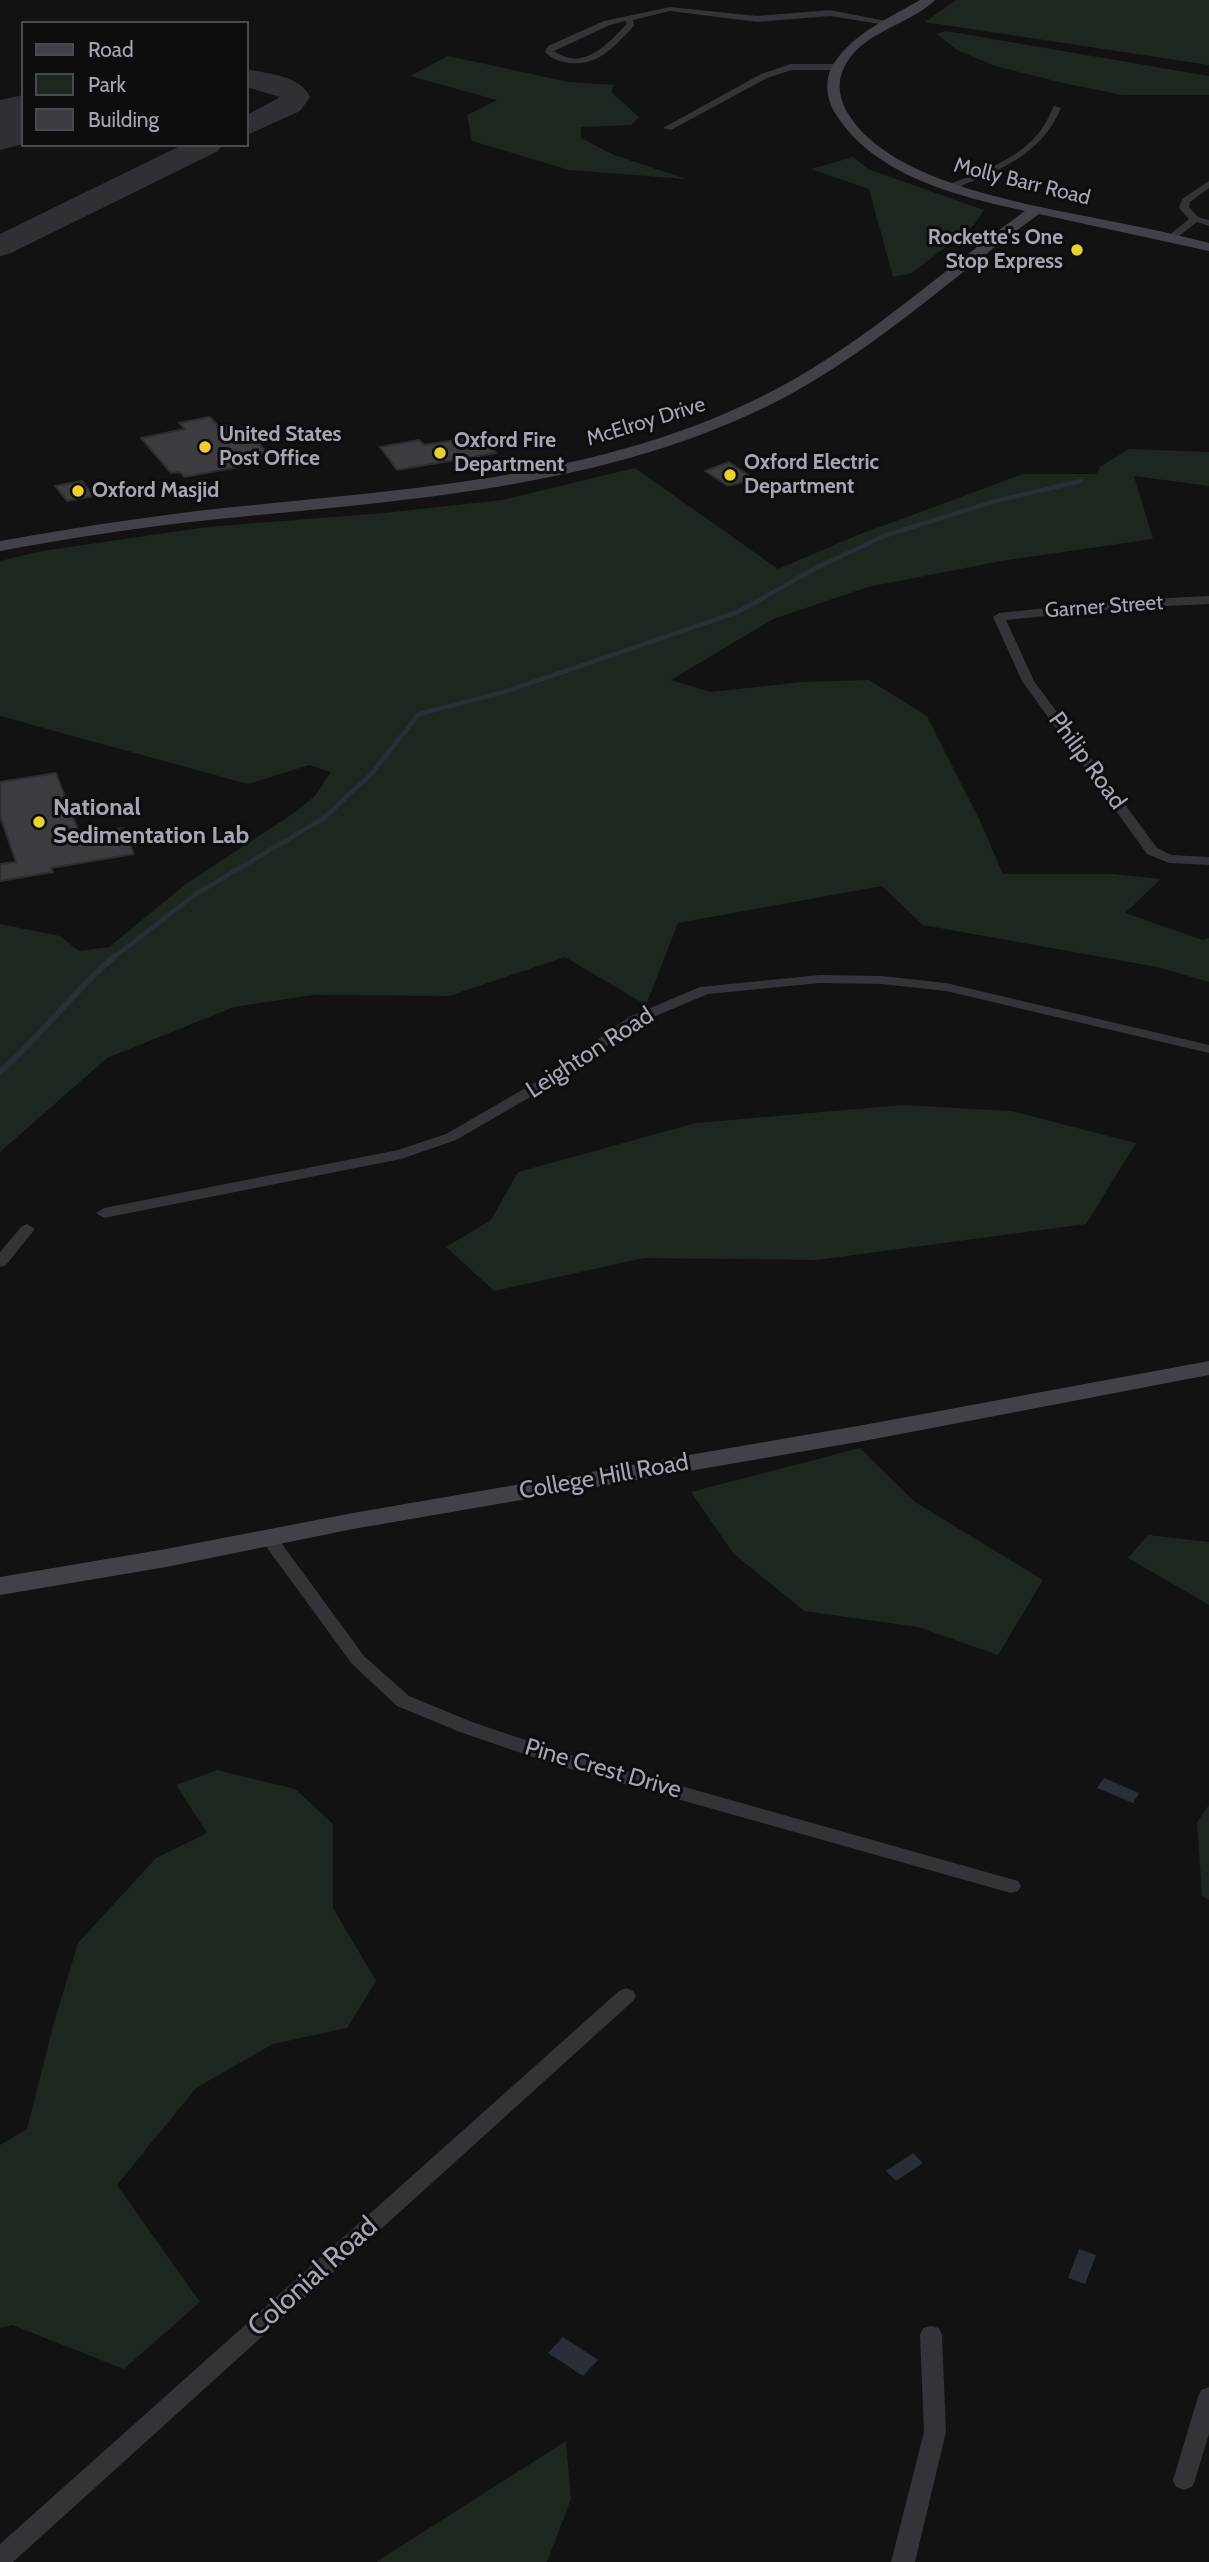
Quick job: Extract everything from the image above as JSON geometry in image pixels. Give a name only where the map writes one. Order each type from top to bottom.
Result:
[{"type":"street","points":[[668,128],[764,76],[791,67],[838,67],[848,54],[929,0]]},
{"type":"street","points":[[628,19],[631,24],[597,56],[568,60],[552,56],[549,52],[551,48],[607,23],[670,9],[757,19],[830,13],[892,23]]},
{"type":"street","name":"Molly Barr Road","points":[[838,67],[833,96],[840,113],[851,129],[869,145],[896,162],[950,187],[1036,210],[1209,247]]},
{"type":"street","points":[[950,187],[1010,162],[1027,150],[1053,121],[1057,108]]},
{"type":"street","points":[[1209,184],[1185,201],[1184,208],[1195,219],[1209,223]]},
{"type":"street","name":"McElroy Drive","points":[[0,546],[121,525],[414,493],[499,480],[571,466],[650,445],[720,421],[783,392],[845,352],[1036,210]]},
{"type":"street","points":[[1171,238],[1195,219]]},
{"type":"street","name":"Garner Street","points":[[999,617],[1125,604],[1209,600]]},
{"type":"street","name":"Philip Road","points":[[999,617],[1028,681],[1152,851],[1169,859],[1209,861]]},
{"type":"street","name":"Leighton Road","points":[[104,1213],[401,1154],[452,1137],[553,1077],[634,1020],[705,990],[820,979],[882,980],[946,986],[1209,1049]]},
{"type":"street","points":[[0,1262],[27,1229]]},
{"type":"street","name":"College Hill Road","points":[[0,1586],[869,1432],[1209,1368]]},
{"type":"street","name":"Pine Crest Drive","points":[[268,1537],[358,1660],[403,1701],[466,1727],[560,1759],[1011,1886]]},
{"type":"street","name":"Colonial Road","points":[[0,2559],[626,1996]]},
{"type":"street","points":[[903,2562],[935,2432],[931,2335]]},
{"type":"street","points":[[1184,2480],[1209,2397]]},
{"type":"green space","points":[[956,0],[1209,0],[1209,65],[925,22]]},
{"type":"green space","points":[[946,31],[1209,76],[1209,95],[1122,95],[1063,83],[995,66],[957,50],[937,34]]},
{"type":"green space","points":[[448,56],[569,82],[614,85],[611,92],[639,117],[631,125],[581,127],[581,138],[614,155],[686,179],[569,170],[472,141],[467,115],[497,100],[410,76]]},
{"type":"green space","points":[[853,157],[868,169],[984,210],[974,225],[912,273],[893,277],[869,189],[811,169]]},
{"type":"green space","points":[[1129,449],[1209,452],[1209,486],[1134,476],[1153,539],[1001,561],[868,587],[773,619],[671,680],[711,692],[802,682],[869,680],[927,716],[980,821],[1003,874],[1113,874],[1161,879],[1125,913],[1203,940],[1209,938],[1209,982],[1157,967],[923,925],[882,886],[678,923],[646,1005],[565,957],[449,996],[313,995],[234,1007],[107,1058],[0,1152],[0,924],[60,936],[79,951],[109,947],[186,884],[294,813],[315,796],[331,772],[309,765],[248,784],[0,716],[0,561],[42,551],[207,527],[384,513],[502,500],[635,468],[778,569],[858,535],[1023,474],[1096,474],[1101,466]]},
{"type":"green space","points":[[903,1105],[1011,1111],[1136,1143],[1086,1224],[817,1260],[644,1258],[494,1291],[446,1247],[491,1220],[518,1172],[696,1123]]},
{"type":"green space","points":[[860,1448],[915,1502],[1043,1580],[998,1655],[918,1627],[804,1611],[733,1553],[691,1492]]},
{"type":"green space","points":[[1148,1535],[1209,1542],[1209,1605],[1128,1558]]},
{"type":"green space","points":[[217,1770],[295,1789],[333,1824],[333,1908],[376,1981],[347,2028],[273,2044],[196,2088],[117,2185],[200,2302],[124,2369],[12,2325],[0,2328],[0,2145],[27,2129],[78,1943],[156,1858],[207,1833],[176,1785]]},
{"type":"green space","points":[[1209,1805],[1209,1900],[1202,1896],[1197,1822]]},
{"type":"green space","points":[[566,2441],[571,2499],[547,2562],[376,2562]]},
{"type":"shaded area","points":[[1104,1778],[1139,1793],[1133,1803],[1097,1788]]},
{"type":"shaded area","points":[[913,2153],[923,2163],[896,2181],[886,2171]]},
{"type":"shaded area","points":[[1079,2249],[1096,2255],[1085,2284],[1068,2278]]},
{"type":"shaded area","points":[[563,2337],[598,2360],[583,2376],[548,2353]]},
{"type":"building","name":"United States Post Office","points":[[210,417],[219,427],[228,425],[232,430],[244,427],[270,456],[257,459],[250,465],[184,477],[180,472],[171,473],[141,438],[185,429],[179,423]]},
{"type":"building","name":"Oxford Fire Department","points":[[483,438],[496,453],[397,470],[380,447],[419,440],[424,445]]},
{"type":"building","name":"Oxford Electric Department","points":[[729,462],[754,479],[728,486],[705,471]]},
{"type":"building","name":"Oxford Masjid","points":[[82,481],[94,496],[67,501],[55,486]]},
{"type":"building","name":"National Sedimentation Lab","points":[[56,773],[80,835],[124,828],[134,854],[51,868],[53,872],[0,881],[0,864],[16,862],[0,816],[0,782]]},
{"type":"waterway","points":[[113,958],[196,894],[324,818],[370,775],[419,714],[504,692],[738,612],[816,568],[884,536],[992,502],[1081,481]]},
{"type":"waterway","points":[[0,1072],[115,956]]},
{"type":"taxiway","points":[[248,78],[280,86],[293,92],[295,97],[290,105],[248,126]]},
{"type":"taxiway","points":[[0,246],[203,147]]},
{"type":"runway","points":[[0,127],[21,118]]},
{"type":"place","name":"Rockette's One Stop Express","points":[[1077,250]]},
{"type":"place","name":"United States Post Office","points":[[205,447]]},
{"type":"place","name":"Oxford Fire Department","points":[[440,453]]},
{"type":"place","name":"Oxford Electric Department","points":[[730,475]]},
{"type":"place","name":"Oxford Masjid","points":[[78,491]]},
{"type":"place","name":"National Sedimentation Lab","points":[[39,822]]}]
